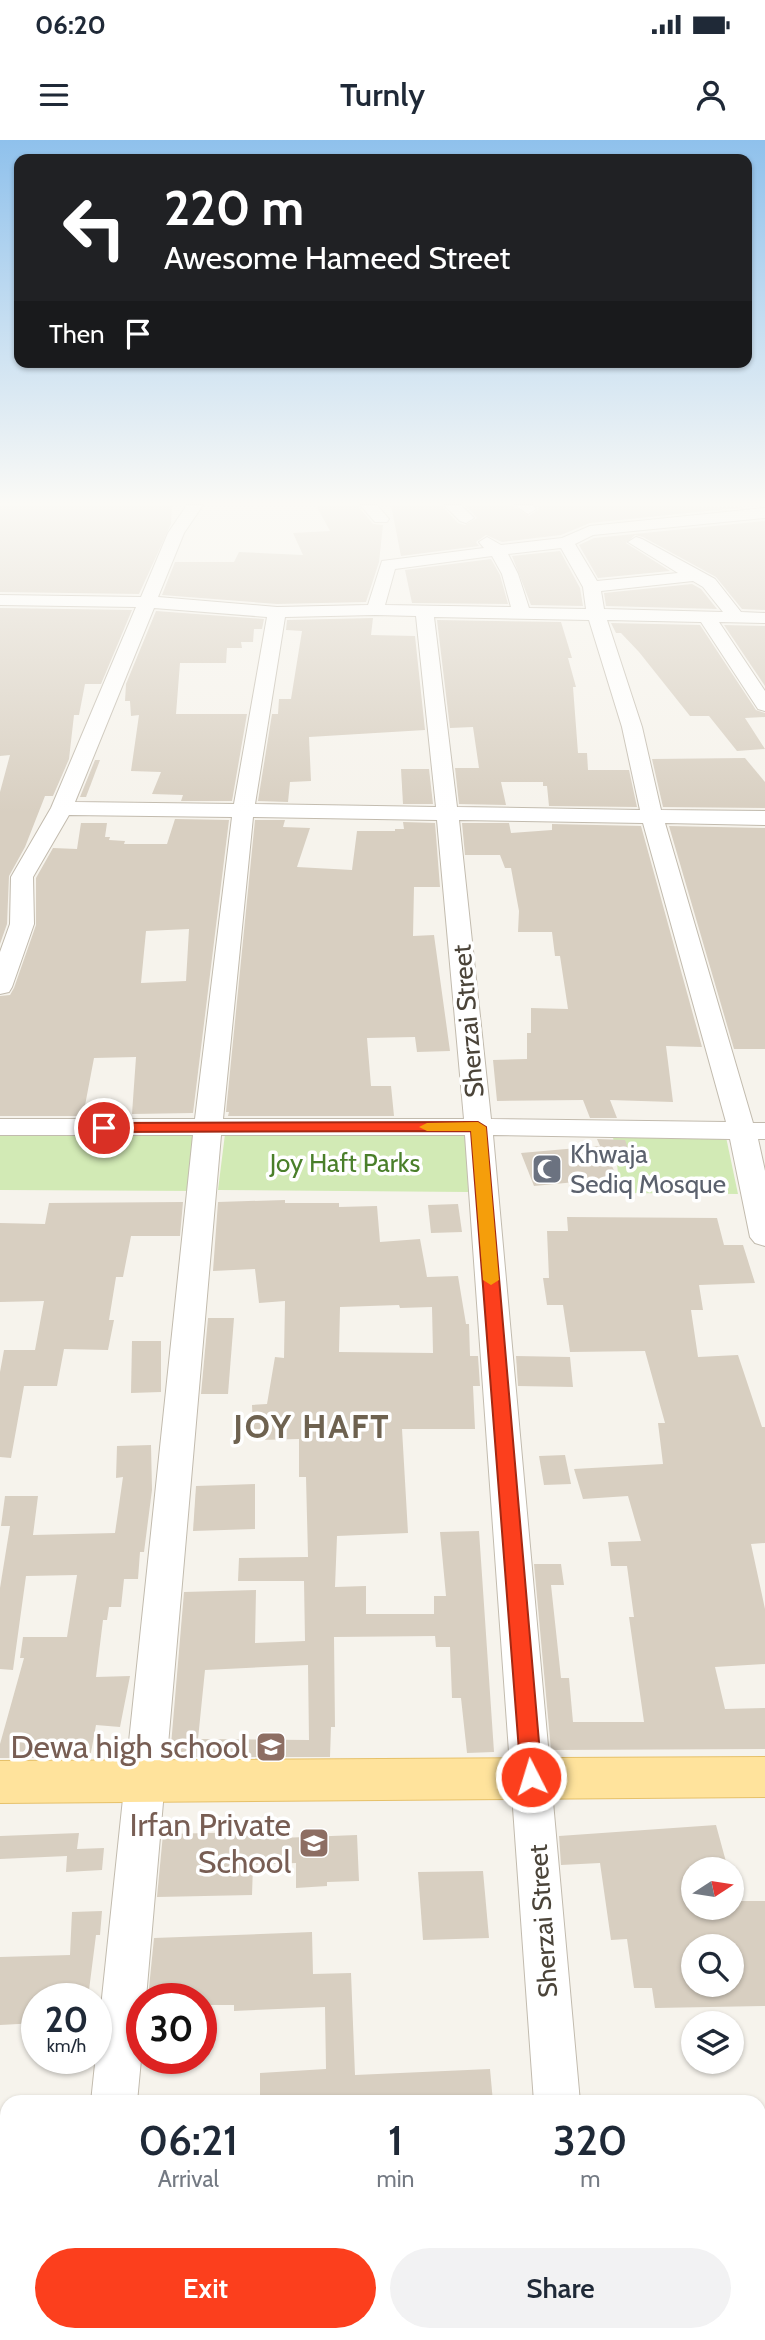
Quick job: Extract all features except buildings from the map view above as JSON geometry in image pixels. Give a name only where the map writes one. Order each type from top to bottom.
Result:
[{"type":"main road","points":[[0,1782],[765,1777]]},
{"type":"street","points":[[0,987],[22,924],[22,877],[62,808],[148,608]]},
{"type":"street","points":[[224,608],[277,611],[375,610],[765,618]]},
{"type":"street","points":[[520,608],[521,613]]},
{"type":"street","points":[[595,608],[632,727],[652,816],[753,1131],[765,1237]]},
{"type":"street","points":[[729,608],[736,617]]},
{"type":"street","points":[[115,2095],[208,1128],[243,812],[277,611]]},
{"type":"street","name":"Sherzai Street","points":[[424,611],[449,814],[478,1127],[556,2095]]},
{"type":"street","points":[[707,617],[765,705]]},
{"type":"street","points":[[62,808],[765,818]]},
{"type":"street","points":[[0,1127],[478,1127],[753,1131]]},
{"type":"green space","name":"Joy Haft Parks","points":[[0,1134],[208,1134],[201,1191],[0,1190]]},
{"type":"green space","name":"Joy Haft Parks","points":[[225,1134],[467,1136],[468,1192],[218,1190]]},
{"type":"green space","points":[[613,1137],[726,1137],[738,1194],[621,1193]]},
{"type":"slow traffic","points":[[427,1127],[478,1127],[491,1280]]},
{"type":"place","name":"Khwaja Sediq Mosque","points":[[547,1169]]},
{"type":"place","name":"Dewa high school","points":[[271,1747]]},
{"type":"place","name":"Irfan Private School","points":[[314,1843]]},
{"type":"district","name":"JOY HAFT","points":[[312,1426]]},
{"type":"route","points":[[104,1128],[478,1127],[531,1777]]}]
